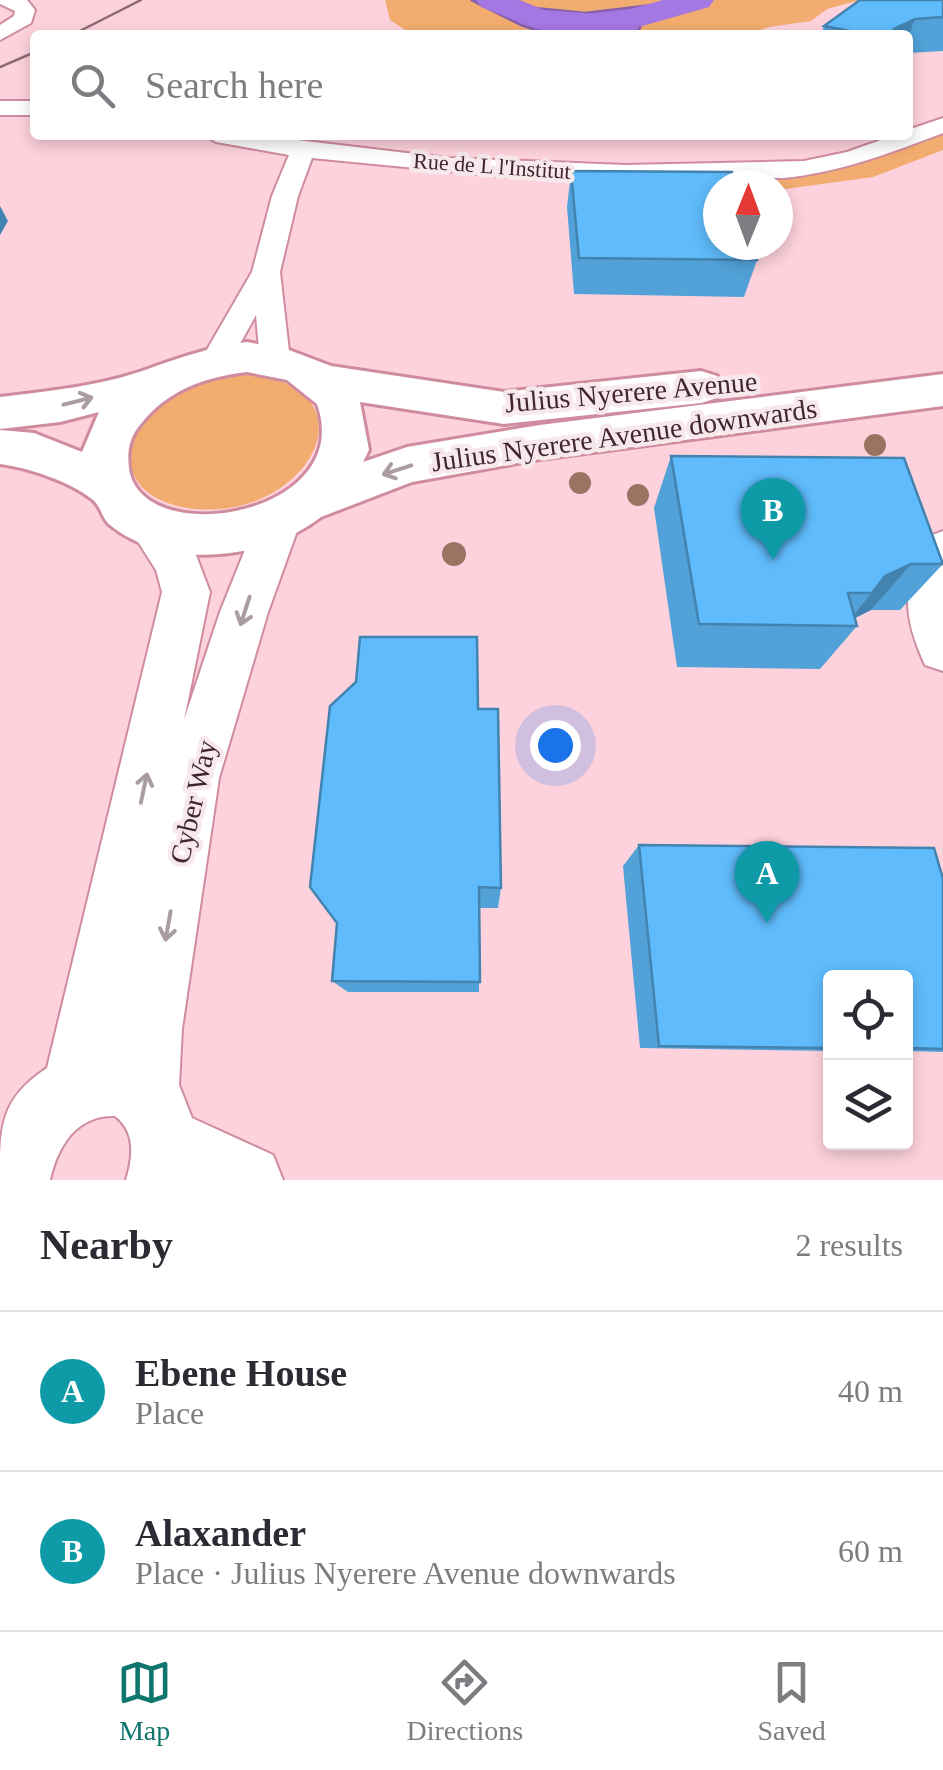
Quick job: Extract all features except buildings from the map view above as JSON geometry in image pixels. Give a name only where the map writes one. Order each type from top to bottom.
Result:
[{"type":"main road","name":"Julius Nyerere Avenue","points":[[320,380],[504,408],[943,358]]},
{"type":"main road","points":[[216,360],[275,360],[320,380],[338,399],[347,423],[346,449],[333,476],[295,510],[236,534],[191,536],[151,526],[124,509],[108,486],[103,459],[110,430],[129,404],[156,383],[185,368],[216,360]]},
{"type":"main road","points":[[0,413],[60,406],[156,383]]},
{"type":"main road","name":"Julius Nyerere Avenue downwards","points":[[295,510],[426,462],[540,442],[943,390]]},
{"type":"main road","points":[[0,447],[34,450],[108,486]]},
{"type":"street","points":[[0,34],[24,19],[25,10],[19,3],[7,0]]},
{"type":"street","points":[[0,108],[30,108]]},
{"type":"street","name":"Rue de L l'Institut","points":[[913,136],[943,125]]},
{"type":"street","name":"Rue de L l'Institut","points":[[241,140],[302,152],[525,170],[779,170],[842,161],[901,140]]},
{"type":"street","points":[[216,360],[266,272],[284,196],[302,152]]},
{"type":"street","points":[[266,272],[275,360]]},
{"type":"street","name":"Cyber Way","points":[[158,1138],[150,1029],[192,778],[244,612],[295,510]]},
{"type":"street","name":"Cyber Way","points":[[32,1134],[186,592],[178,564],[151,526]]},
{"type":"street","points":[[943,550],[930,574],[932,614],[943,648]]},
{"type":"street","points":[[32,1134],[102,1080],[125,1083],[158,1138],[248,1180]]},
{"type":"shaded area","points":[[385,0],[860,0],[827,9],[811,21],[761,30],[405,30],[390,20]]},
{"type":"shaded area","points":[[471,0],[516,0],[535,8],[585,13],[660,4],[675,8],[643,20],[639,30],[536,30]]},
{"type":"shaded area","points":[[943,125],[943,150],[873,177],[793,188],[793,170],[779,170],[842,161],[901,140],[913,140],[913,136]]},
{"type":"shaded area","points":[[233,372],[281,381],[309,400],[319,425],[313,452],[294,477],[264,497],[226,508],[182,507],[158,499],[142,487],[133,472],[130,456],[143,421],[174,390]]},
{"type":"waterway","points":[[492,0],[538,19],[611,25],[698,0]]},
{"type":"tram line","points":[[82,30],[141,0]]},
{"type":"tram line","points":[[0,67],[30,54]]},
{"type":"place","name":"Alaxander","points":[[773,560]]},
{"type":"place","name":"Ebene House","points":[[767,923]]}]
